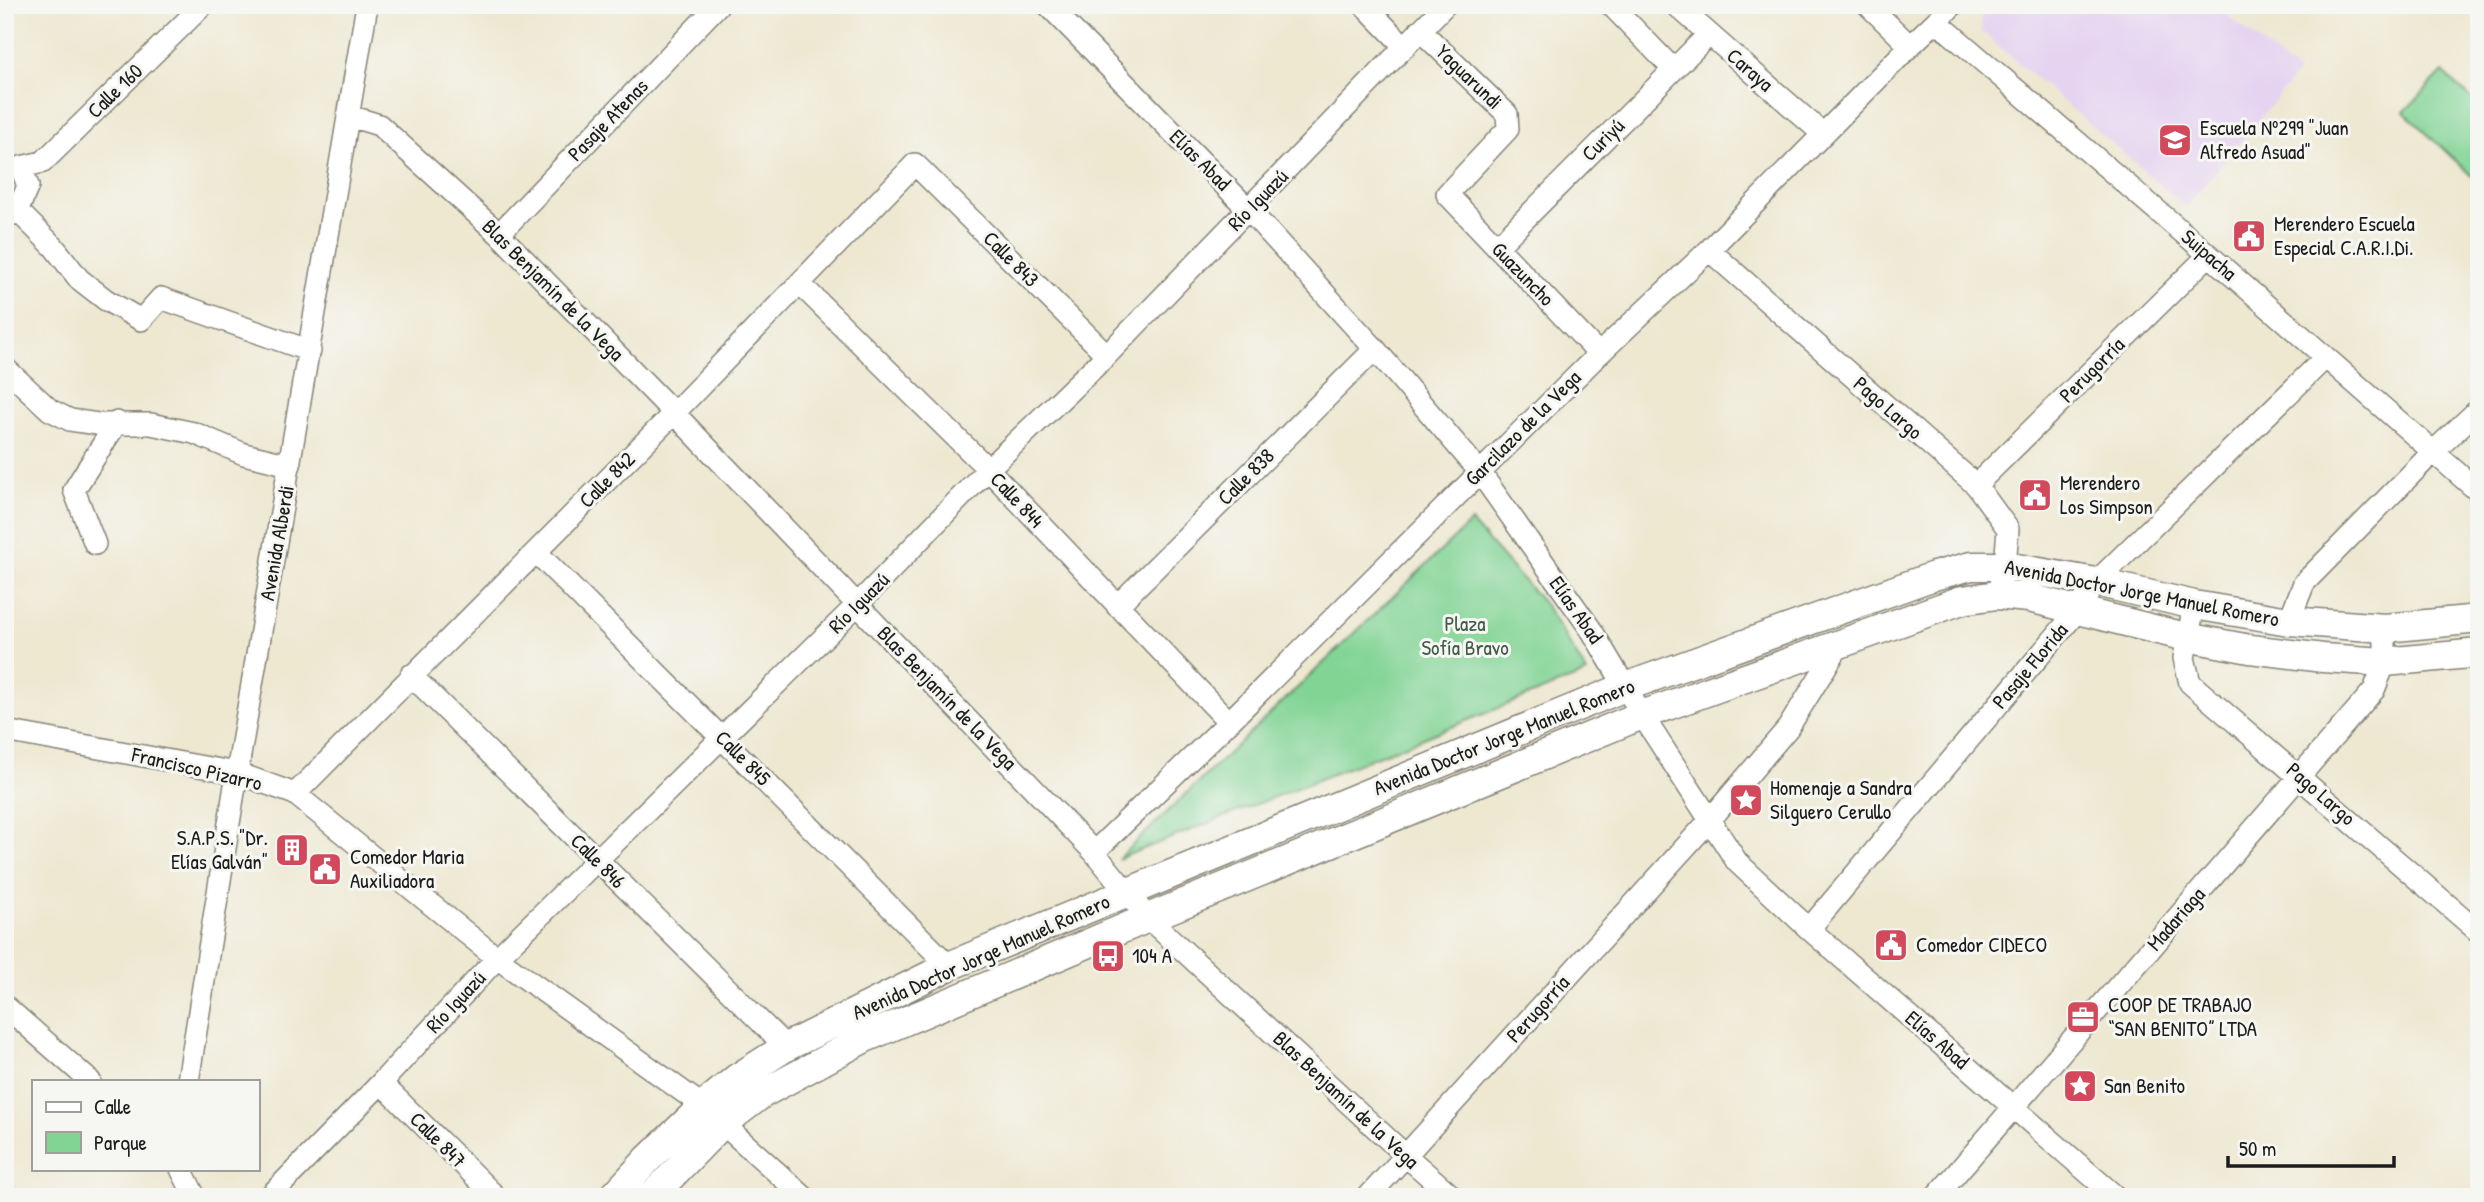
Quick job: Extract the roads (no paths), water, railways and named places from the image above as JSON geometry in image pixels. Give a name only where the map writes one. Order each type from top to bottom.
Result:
[{"type":"main road","name":"Avenida Doctor Jorge Manuel Romero","points":[[650,1197],[737,1079],[786,1046],[949,966],[1625,687],[1934,576],[1971,566],[2005,566],[2096,582],[2194,605],[2289,621],[2385,628],[2479,619]]},
{"type":"main road","name":"Avenida Doctor Jorge Manuel Romero","points":[[613,1197],[648,1159],[712,1115],[762,1094],[865,1038],[1148,918],[1642,715],[1962,600],[1997,595],[2029,598],[2186,637],[2262,650],[2385,662],[2479,653]]},
{"type":"street","name":"Calle 160","points":[[13,163],[43,162],[204,5]]},
{"type":"street","name":"Avenida Alberdi","points":[[188,1080],[237,773],[367,5]]},
{"type":"street","name":"Pasaje Atenas","points":[[499,234],[718,5]]},
{"type":"street","name":"Elías Abad","points":[[1048,5],[1248,209],[1375,349],[1479,471],[1592,631],[1642,715],[1737,862],[1809,929],[2116,1197]]},
{"type":"street","points":[[1364,5],[1405,47]]},
{"type":"street","name":"Río Iguazú","points":[[270,1197],[382,1083],[497,958],[858,605],[988,469],[1107,355],[1445,5]]},
{"type":"street","points":[[1611,5],[1674,69]]},
{"type":"street","name":"Caraya","points":[[1676,5],[1824,134]]},
{"type":"street","points":[[1868,5],[1910,46]]},
{"type":"street","name":"Garcilazo de la Vega","points":[[1094,852],[1229,722],[1479,471],[1709,250],[1953,5]]},
{"type":"street","name":"Suipacha","points":[[1936,21],[2479,492]]},
{"type":"street","name":"Yaguarundi","points":[[1420,30],[1507,114],[1508,129],[1447,194]]},
{"type":"street","name":"Curiyú","points":[[1497,247],[1709,34]]},
{"type":"street","name":"Blas Benjamín de la Vega","points":[[350,116],[379,125],[499,234],[1094,852],[1148,918],[1405,1156],[1453,1197]]},
{"type":"street","points":[[13,163],[28,186],[20,205],[11,214],[54,247],[79,279],[106,300],[141,320],[161,298],[310,351]]},
{"type":"street","name":"Calle 842","points":[[295,794],[674,413],[915,164]]},
{"type":"street","name":"Calle 843","points":[[915,164],[1107,355]]},
{"type":"street","name":"Guazuncho","points":[[1447,194],[1599,354]]},
{"type":"street","name":"Pago Largo","points":[[1709,250],[1976,485],[2008,529],[2005,566],[1997,595]]},
{"type":"street","name":"Perugorría","points":[[1976,485],[2208,255]]},
{"type":"street","name":"Calle 844","points":[[800,284],[988,469],[1229,722]]},
{"type":"street","name":"Calle 838","points":[[1117,606],[1375,349]]},
{"type":"street","name":"Pasaje Florida","points":[[1809,929],[2078,610],[2096,582],[2325,358]]},
{"type":"street","points":[[5,368],[50,410],[70,420],[98,424],[150,424],[194,433],[244,454],[290,465]]},
{"type":"street","points":[[2289,621],[2304,583],[2432,452],[2479,409]]},
{"type":"street","points":[[95,544],[74,489],[117,422]]},
{"type":"street","name":"Calle 845","points":[[536,552],[949,966]]},
{"type":"street","name":"Pago Largo","points":[[2194,605],[2184,658],[2190,683],[2479,932]]},
{"type":"street","name":"Madariaga","points":[[1936,1197],[2374,690],[2385,662],[2385,628]]},
{"type":"street","name":"Perugorría","points":[[1368,1197],[1709,821],[1788,728],[1840,644]]},
{"type":"street","name":"Calle 846","points":[[411,675],[786,1046]]},
{"type":"street","name":"Francisco Pizarro","points":[[5,731],[237,773],[295,794],[497,958],[712,1115],[804,1197]]},
{"type":"street","points":[[5,1006],[89,1080]]},
{"type":"street","name":"Calle 847","points":[[382,1083],[496,1197]]},
{"type":"street","points":[[182,1170],[195,1197]]},
{"type":"place","name":"Escuela Nº299 \"Juan Alfredo Asuad\"","points":[[2175,140]]},
{"type":"place","name":"Merendero Escuela Especial C.A.R.I.Di.","points":[[2249,236]]},
{"type":"place","name":"Merendero Los Simpson","points":[[2035,495]]},
{"type":"place","name":"Homenaje a Sandra Silguero Cerullo","points":[[1746,800]]},
{"type":"place","name":"S.A.P.S. \"Dr. Elías Galván\"","points":[[292,850]]},
{"type":"place","name":"Comedor Maria Auxiliadora","points":[[325,869]]},
{"type":"place","name":"Comedor CIDECO","points":[[1891,945]]},
{"type":"place","name":"104 A","points":[[1108,956]]},
{"type":"place","name":"COOP DE TRABAJO “SAN BENITO” LTDA","points":[[2083,1017]]},
{"type":"place","name":"San Benito","points":[[2080,1086]]},
{"type":"park label","name":"Plaza Sofía Bravo","points":[[1465,636]]}]
